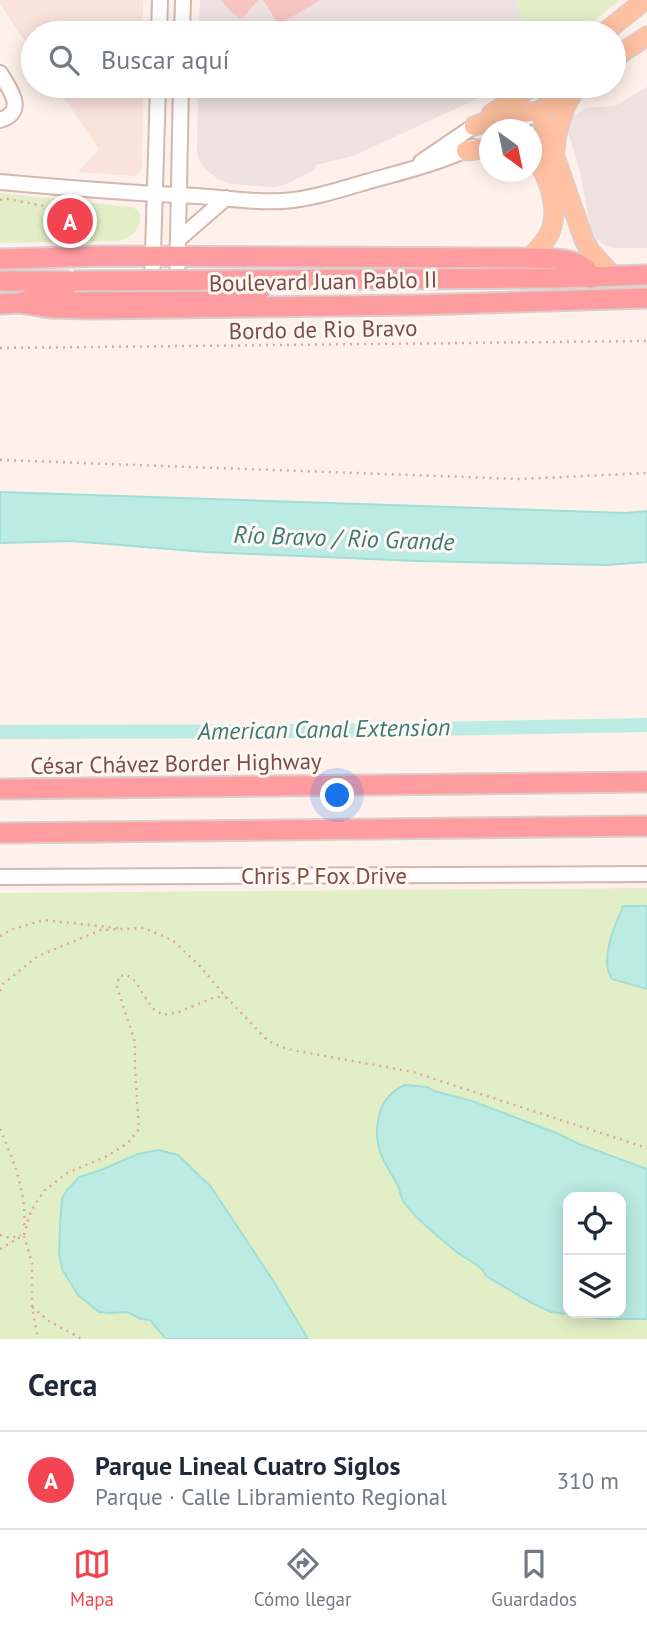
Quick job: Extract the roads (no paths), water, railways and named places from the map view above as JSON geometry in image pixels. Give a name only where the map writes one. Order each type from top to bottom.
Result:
[{"type":"highway","points":[[0,259],[152,256],[179,248],[231,256],[530,258],[579,264],[590,272],[591,278]]},
{"type":"highway","points":[[104,256],[115,265],[118,274],[117,284],[113,289],[104,291]]},
{"type":"highway","points":[[231,256],[222,269],[221,276],[223,284],[231,290]]},
{"type":"highway","name":"Boulevard Juan Pablo II","points":[[0,281],[591,278],[647,275]]},
{"type":"highway","points":[[10,304],[46,293],[370,290],[417,305]]},
{"type":"highway","name":"Boulevard Juan Pablo II","points":[[10,304],[92,309],[417,305],[647,298]]},
{"type":"highway","name":"César Chávez Border Highway","points":[[0,789],[647,782]]},
{"type":"highway","points":[[0,833],[647,825]]},
{"type":"main road","points":[[619,21],[645,0]]},
{"type":"main road","points":[[626,50],[647,36]]},
{"type":"main road","points":[[474,127],[516,98]]},
{"type":"main road","points":[[523,119],[535,98]]},
{"type":"main road","points":[[525,119],[557,98]]},
{"type":"main road","points":[[569,98],[559,121],[555,153],[584,240],[591,252],[614,277]]},
{"type":"main road","points":[[474,127],[479,125]]},
{"type":"main road","points":[[542,140],[555,153]]},
{"type":"main road","points":[[466,151],[479,149]]},
{"type":"main road","points":[[530,258],[552,230],[552,195],[542,170]]},
{"type":"street","points":[[159,21],[160,0]]},
{"type":"street","points":[[182,21],[183,0]]},
{"type":"street","points":[[0,73],[13,94],[15,105],[9,115],[0,120]]},
{"type":"street","points":[[152,290],[158,98]]},
{"type":"street","points":[[177,290],[181,98]]},
{"type":"street","points":[[412,169],[474,127]]},
{"type":"street","points":[[0,182],[256,201],[296,199],[412,169],[479,144]]},
{"type":"street","points":[[179,248],[226,198]]},
{"type":"street","name":"Chris P Fox Drive","points":[[0,877],[647,874]]},
{"type":"water","name":"Río Bravo / Rio Grande","points":[[0,492],[626,513],[647,511],[647,562],[607,565],[417,561],[206,552],[71,541],[0,543]]},
{"type":"water","points":[[623,906],[647,906],[647,989],[612,979],[608,971],[610,942]]},
{"type":"water","points":[[405,1085],[427,1087],[472,1101],[647,1169],[647,1319],[596,1318],[626,1318],[626,1192],[563,1192],[563,1314],[551,1312],[486,1276],[478,1266],[458,1253],[421,1221],[403,1201],[377,1140],[381,1110],[390,1095]]},
{"type":"water","points":[[158,1150],[178,1155],[211,1187],[308,1339],[166,1339],[150,1320],[127,1312],[99,1312],[78,1295],[62,1269],[59,1254],[62,1199],[79,1177],[138,1154]]},
{"type":"waterway","name":"American Canal Extension","points":[[0,732],[327,731],[647,725]]},
{"type":"place","name":"Parque Lineal Cuatro Siglos","points":[[70,221]]}]
